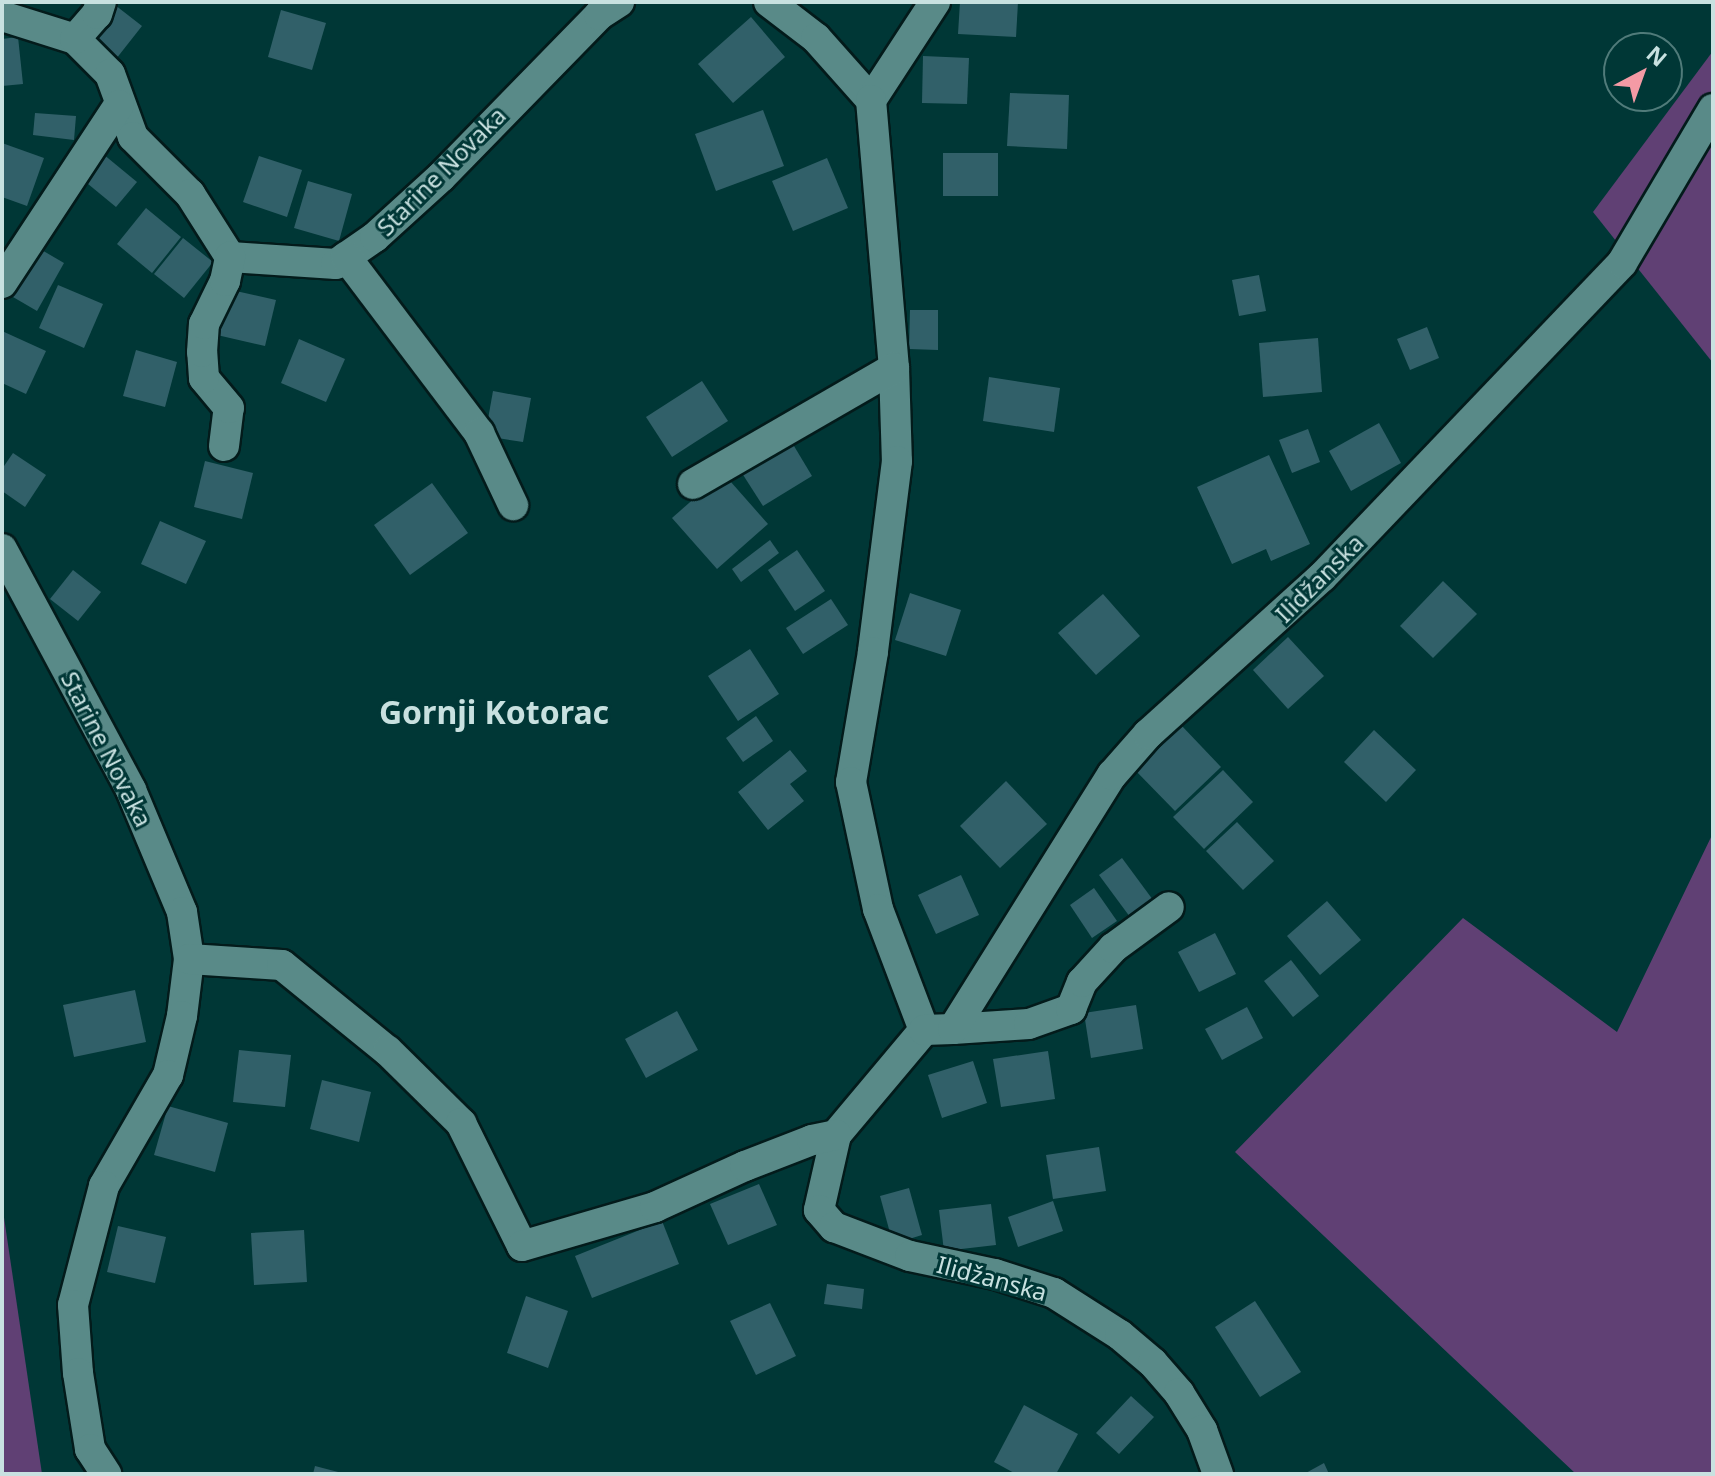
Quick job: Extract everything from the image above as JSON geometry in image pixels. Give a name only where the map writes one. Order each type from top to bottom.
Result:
[{"type":"street","points":[[75,39],[97,14],[101,2]]},
{"type":"street","name":"Starine Novaka","points":[[230,257],[336,264],[375,237],[441,177],[588,25],[619,2]]},
{"type":"street","points":[[769,2],[816,38],[871,100],[894,368],[897,461],[873,652],[851,782],[878,909],[938,1030],[1029,1024],[1071,1009],[1082,982],[1113,948],[1169,907]]},
{"type":"street","points":[[871,100],[935,2]]},
{"type":"street","points":[[2,16],[75,39],[110,74],[133,137],[190,194],[230,257],[225,281],[204,324],[202,352],[204,378],[229,408],[224,446]]},
{"type":"street","points":[[2,283],[119,105]]},
{"type":"street","name":"Ilidžanska","points":[[1218,1474],[1202,1430],[1179,1393],[1153,1363],[1120,1335],[1054,1293],[995,1274],[910,1256],[824,1219],[819,1210],[836,1135],[938,1030],[1112,775],[1172,711],[1275,623],[1322,577],[1622,263],[1713,109]]},
{"type":"street","points":[[346,257],[479,433],[513,505]]},
{"type":"street","points":[[693,484],[894,368]]},
{"type":"street","name":"Starine Novaka","points":[[2,549],[131,790],[182,912],[189,959],[182,1016],[168,1075],[104,1186],[73,1305],[78,1373],[90,1449],[106,1474]]},
{"type":"street","points":[[189,959],[282,965],[388,1051],[461,1123],[522,1246],[655,1207],[745,1166],[812,1140],[836,1135]]},
{"type":"shaded area","points":[[1713,51],[1713,363],[1593,212],[1668,112],[1683,112],[1683,91]]},
{"type":"shaded area","points":[[1713,833],[1713,1474],[1576,1474],[1235,1152],[1463,918],[1617,1032]]},
{"type":"shaded area","points":[[2,1204],[42,1474],[2,1474]]},
{"type":"building","points":[[960,2],[1018,2],[1016,37],[958,34]]},
{"type":"building","points":[[115,5],[142,26],[116,59],[89,38]]},
{"type":"building","points":[[281,10],[326,23],[312,70],[268,57]]},
{"type":"building","points":[[751,17],[785,57],[733,103],[698,64]]},
{"type":"building","points":[[18,37],[23,84],[2,86],[2,39]]},
{"type":"building","points":[[923,56],[969,58],[967,104],[922,103]]},
{"type":"building","points":[[1010,93],[1069,95],[1067,149],[1007,146]]},
{"type":"building","points":[[763,110],[784,166],[716,191],[695,134]]},
{"type":"building","points":[[35,113],[76,116],[74,140],[33,135]]},
{"type":"building","points":[[2,143],[44,158],[27,206],[2,197]]},
{"type":"building","points":[[943,153],[998,153],[998,196],[943,196]]},
{"type":"building","points":[[103,154],[137,182],[116,207],[82,179]]},
{"type":"building","points":[[259,156],[302,170],[287,217],[243,202]]},
{"type":"building","points":[[827,158],[848,208],[793,231],[772,181]]},
{"type":"building","points":[[308,181],[352,194],[339,241],[294,228]]},
{"type":"building","points":[[146,208],[181,237],[152,273],[117,244]]},
{"type":"building","points":[[183,238],[213,262],[184,298],[154,274]]},
{"type":"building","points":[[40,249],[64,263],[37,311],[13,297]]},
{"type":"building","points":[[1259,275],[1266,311],[1239,316],[1232,280]]},
{"type":"building","points":[[58,285],[103,304],[84,348],[39,328]]},
{"type":"building","points":[[227,289],[276,300],[265,346],[217,335]]},
{"type":"building","points":[[910,310],[938,310],[938,350],[909,349]]},
{"type":"building","points":[[1427,327],[1439,358],[1410,370],[1397,339]]},
{"type":"building","points":[[2,331],[46,351],[26,394],[2,383]]},
{"type":"building","points":[[1318,338],[1322,392],[1263,397],[1259,343]]},
{"type":"building","points":[[299,339],[345,359],[326,402],[281,383]]},
{"type":"building","points":[[136,350],[177,362],[165,407],[123,396]]},
{"type":"building","points":[[989,377],[1060,388],[1054,432],[983,421]]},
{"type":"building","points":[[702,381],[728,421],[672,457],[646,417]]},
{"type":"building","points":[[493,391],[531,398],[523,442],[485,436]]},
{"type":"building","points":[[1379,423],[1401,463],[1351,491],[1329,451]]},
{"type":"building","points":[[1308,429],[1320,462],[1292,473],[1279,440]]},
{"type":"building","points":[[788,436],[812,476],[763,506],[738,467]]},
{"type":"building","points":[[13,453],[46,475],[25,507],[2,491],[2,469]]},
{"type":"building","points":[[1269,455],[1310,544],[1271,561],[1266,549],[1232,564],[1197,487]]},
{"type":"building","points":[[205,461],[253,473],[242,519],[194,507]]},
{"type":"building","points":[[723,473],[768,524],[717,569],[672,518]]},
{"type":"building","points":[[432,483],[468,533],[410,575],[374,525]]},
{"type":"building","points":[[160,521],[206,541],[186,584],[141,564]]},
{"type":"building","points":[[770,540],[779,553],[741,582],[732,569]]},
{"type":"building","points":[[797,550],[825,591],[795,611],[768,570]]},
{"type":"building","points":[[73,570],[101,592],[78,621],[50,599]]},
{"type":"building","points":[[1443,581],[1477,614],[1433,658],[1400,626]]},
{"type":"building","points":[[910,593],[961,610],[946,656],[895,640]]},
{"type":"building","points":[[1103,594],[1140,636],[1096,675],[1058,633]]},
{"type":"building","points":[[831,599],[848,625],[803,654],[786,628]]},
{"type":"building","points":[[1288,637],[1324,676],[1288,709],[1253,670]]},
{"type":"building","points":[[750,649],[779,694],[738,721],[708,676]]},
{"type":"building","points":[[756,716],[773,741],[743,762],[726,738]]},
{"type":"building","points":[[1181,725],[1221,767],[1175,811],[1134,769]]},
{"type":"building","points":[[1374,730],[1416,770],[1386,802],[1344,762]]},
{"type":"building","points":[[790,750],[807,771],[790,784],[804,801],[768,830],[738,792]]},
{"type":"building","points":[[1223,770],[1253,802],[1204,849],[1173,817]]},
{"type":"building","points":[[1006,781],[1047,824],[1000,868],[960,826]]},
{"type":"building","points":[[1237,822],[1274,861],[1243,890],[1206,851]]},
{"type":"building","points":[[1122,858],[1153,900],[1130,917],[1099,875]]},
{"type":"building","points":[[961,875],[979,915],[936,934],[918,895]]},
{"type":"building","points":[[1094,888],[1117,921],[1092,938],[1070,905]]},
{"type":"building","points":[[1327,901],[1361,940],[1320,975],[1287,936]]},
{"type":"building","points":[[1215,933],[1236,974],[1199,992],[1178,952]]},
{"type":"building","points":[[1291,960],[1319,996],[1293,1017],[1264,981]]},
{"type":"building","points":[[135,990],[146,1042],[74,1057],[63,1005]]},
{"type":"building","points":[[1136,1005],[1143,1049],[1091,1058],[1084,1013]]},
{"type":"building","points":[[1247,1007],[1263,1038],[1222,1060],[1205,1029]]},
{"type":"building","points":[[677,1011],[698,1050],[646,1078],[625,1039]]},
{"type":"building","points":[[239,1050],[291,1055],[285,1107],[233,1102]]},
{"type":"building","points":[[1048,1051],[1055,1099],[1001,1107],[993,1059]]},
{"type":"building","points":[[973,1061],[987,1103],[942,1118],[928,1075]]},
{"type":"building","points":[[322,1080],[371,1092],[359,1142],[310,1129]]},
{"type":"building","points":[[168,1106],[228,1123],[215,1172],[154,1155]]},
{"type":"building","points":[[1099,1147],[1106,1191],[1053,1199],[1046,1155]]},
{"type":"building","points":[[759,1184],[777,1225],[728,1245],[710,1204]]},
{"type":"building","points":[[909,1188],[922,1235],[893,1244],[880,1196]]},
{"type":"building","points":[[1053,1201],[1063,1231],[1018,1247],[1008,1217]]},
{"type":"building","points":[[991,1204],[996,1245],[944,1251],[939,1210]]},
{"type":"building","points":[[662,1221],[679,1264],[592,1298],[575,1256]]},
{"type":"building","points":[[118,1226],[166,1237],[155,1283],[107,1272]]},
{"type":"building","points":[[304,1230],[307,1282],[254,1285],[251,1233]]},
{"type":"building","points":[[827,1284],[864,1289],[862,1309],[824,1304]]},
{"type":"building","points":[[526,1296],[568,1311],[548,1368],[507,1353]]},
{"type":"building","points":[[1255,1301],[1301,1372],[1260,1397],[1215,1327]]},
{"type":"building","points":[[770,1303],[796,1356],[756,1375],[730,1321]]},
{"type":"building","points":[[1131,1396],[1154,1417],[1119,1454],[1096,1433]]},
{"type":"building","points":[[1024,1405],[1078,1434],[1056,1474],[1016,1474],[994,1462]]},
{"type":"building","points":[[1324,1463],[1329,1474],[1304,1474]]},
{"type":"building","points":[[315,1466],[342,1473],[342,1474],[313,1474]]},
{"type":"district","name":"Gornji Kotorac","points":[[494,712]]}]
